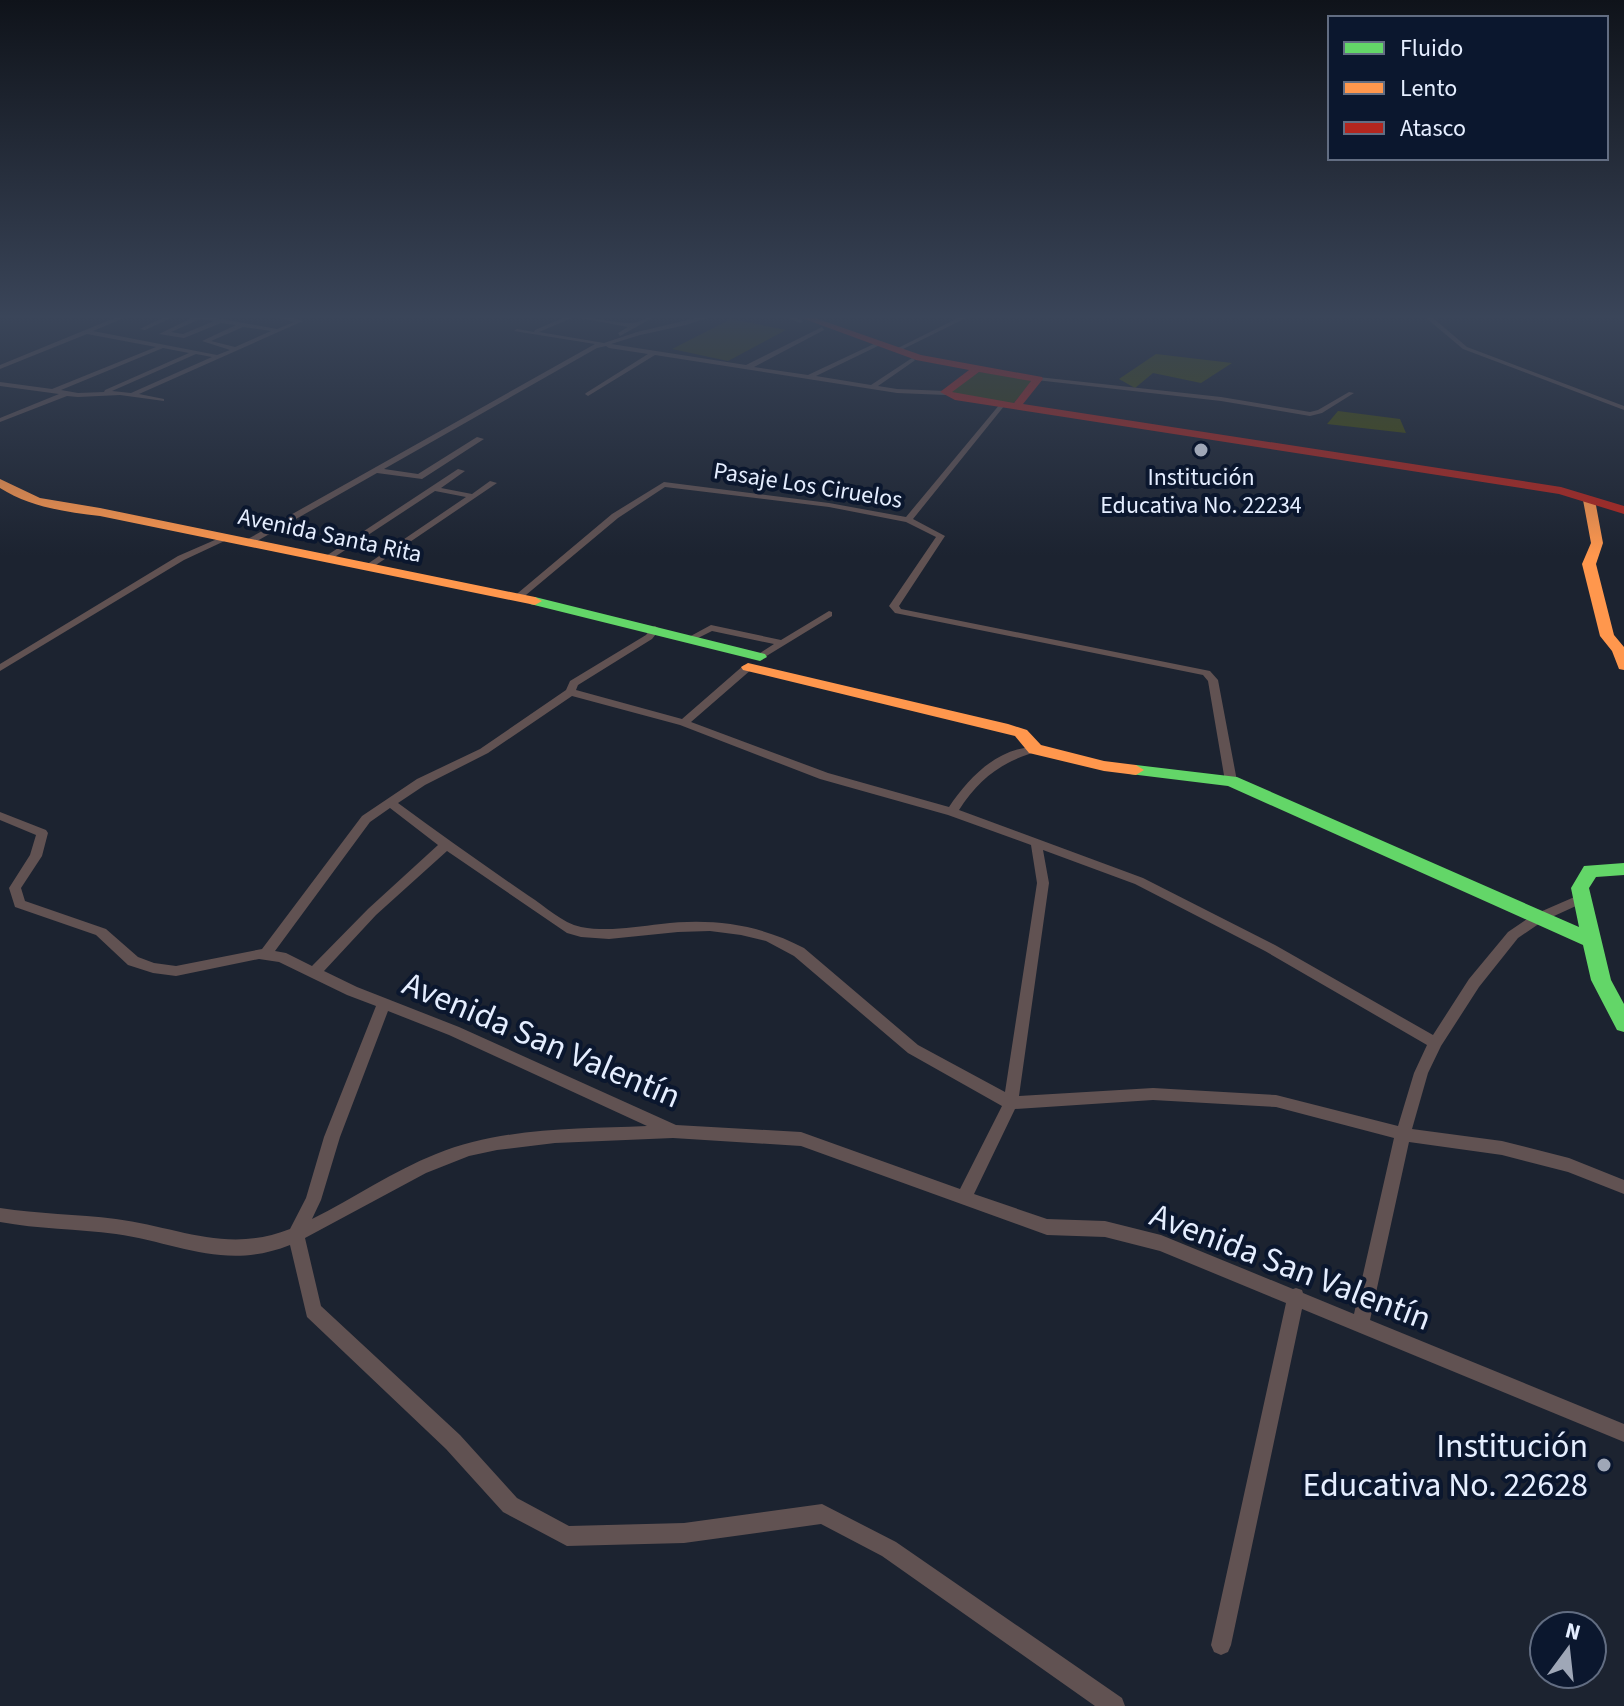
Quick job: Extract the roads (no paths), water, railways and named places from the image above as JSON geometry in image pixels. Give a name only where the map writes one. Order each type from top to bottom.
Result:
[{"type":"street","points":[[0,420],[59,397]]},
{"type":"street","points":[[146,397],[162,400]]},
{"type":"street","points":[[249,542],[508,397]]},
{"type":"street","points":[[964,397],[1547,489],[1624,510]]},
{"type":"street","points":[[908,520],[1016,397]]},
{"type":"street","points":[[1200,397],[1310,414],[1320,412],[1345,397]]},
{"type":"street","points":[[1594,397],[1624,408]]},
{"type":"street","points":[[376,470],[419,477],[480,439]]},
{"type":"street","points":[[327,558],[461,471]]},
{"type":"street","name":"Avenida Santa Rita","points":[[0,483],[10,492],[49,507],[100,512],[249,542],[692,638],[754,662],[1021,733],[1035,749]]},
{"type":"street","points":[[367,567],[493,483]]},
{"type":"street","name":"Pasaje Los Ciruelos","points":[[517,598],[615,516],[666,483],[829,505],[908,520],[941,536],[894,606],[898,611],[1206,673],[1213,680],[1231,781]]},
{"type":"street","points":[[435,489],[472,496]]},
{"type":"street","points":[[1589,500],[1597,543],[1589,564],[1607,636],[1619,650],[1624,666]]},
{"type":"street","points":[[0,668],[181,558],[227,538]]},
{"type":"street","points":[[684,723],[754,662],[829,614]]},
{"type":"street","points":[[692,638],[711,628],[782,643]]},
{"type":"street","points":[[266,954],[329,873],[366,819],[421,782],[484,751],[570,692],[574,683],[649,637],[655,629]]},
{"type":"street","points":[[570,692],[684,723],[824,776],[952,812],[1139,881],[1270,948],[1435,1043]]},
{"type":"street","points":[[952,812],[963,793],[984,771],[1006,755],[1035,749],[1104,766],[1231,781],[1592,941]]},
{"type":"street","points":[[390,802],[446,845],[567,928],[589,935],[615,936],[679,927],[727,928],[753,931],[778,939],[799,952],[913,1049],[1011,1103],[1153,1094],[1276,1101],[1403,1134],[1516,1152],[1569,1165],[1624,1187]]},
{"type":"street","name":"Avenida San Valentín","points":[[0,816],[42,833],[42,845],[15,888],[14,897],[27,909],[101,932],[133,961],[176,971],[266,954],[454,1031],[675,1132],[801,1139],[1047,1227],[1105,1229],[1161,1243],[1624,1433]]},
{"type":"street","points":[[965,1196],[1011,1103],[1043,883],[1036,842]]},
{"type":"street","points":[[314,973],[372,912],[446,845]]},
{"type":"street","points":[[1624,869],[1598,867],[1587,871],[1581,879],[1601,980],[1624,1024]]},
{"type":"street","points":[[1361,1323],[1403,1134],[1421,1073],[1435,1043],[1474,983],[1513,935],[1538,918],[1583,898]]},
{"type":"street","points":[[384,1003],[332,1137],[313,1200],[296,1234],[313,1311],[453,1442],[510,1505],[567,1536],[684,1533],[822,1514],[889,1549],[1114,1706]]},
{"type":"street","points":[[0,1215],[121,1227],[201,1246],[254,1247],[296,1234],[444,1157],[522,1139],[675,1132]]},
{"type":"street","points":[[1221,1645],[1296,1296]]},
{"type":"place","name":"Institución Educativa No. 22234","points":[[1201,450]]},
{"type":"place","name":"Institución Educativa No. 22628","points":[[1604,1465]]}]
